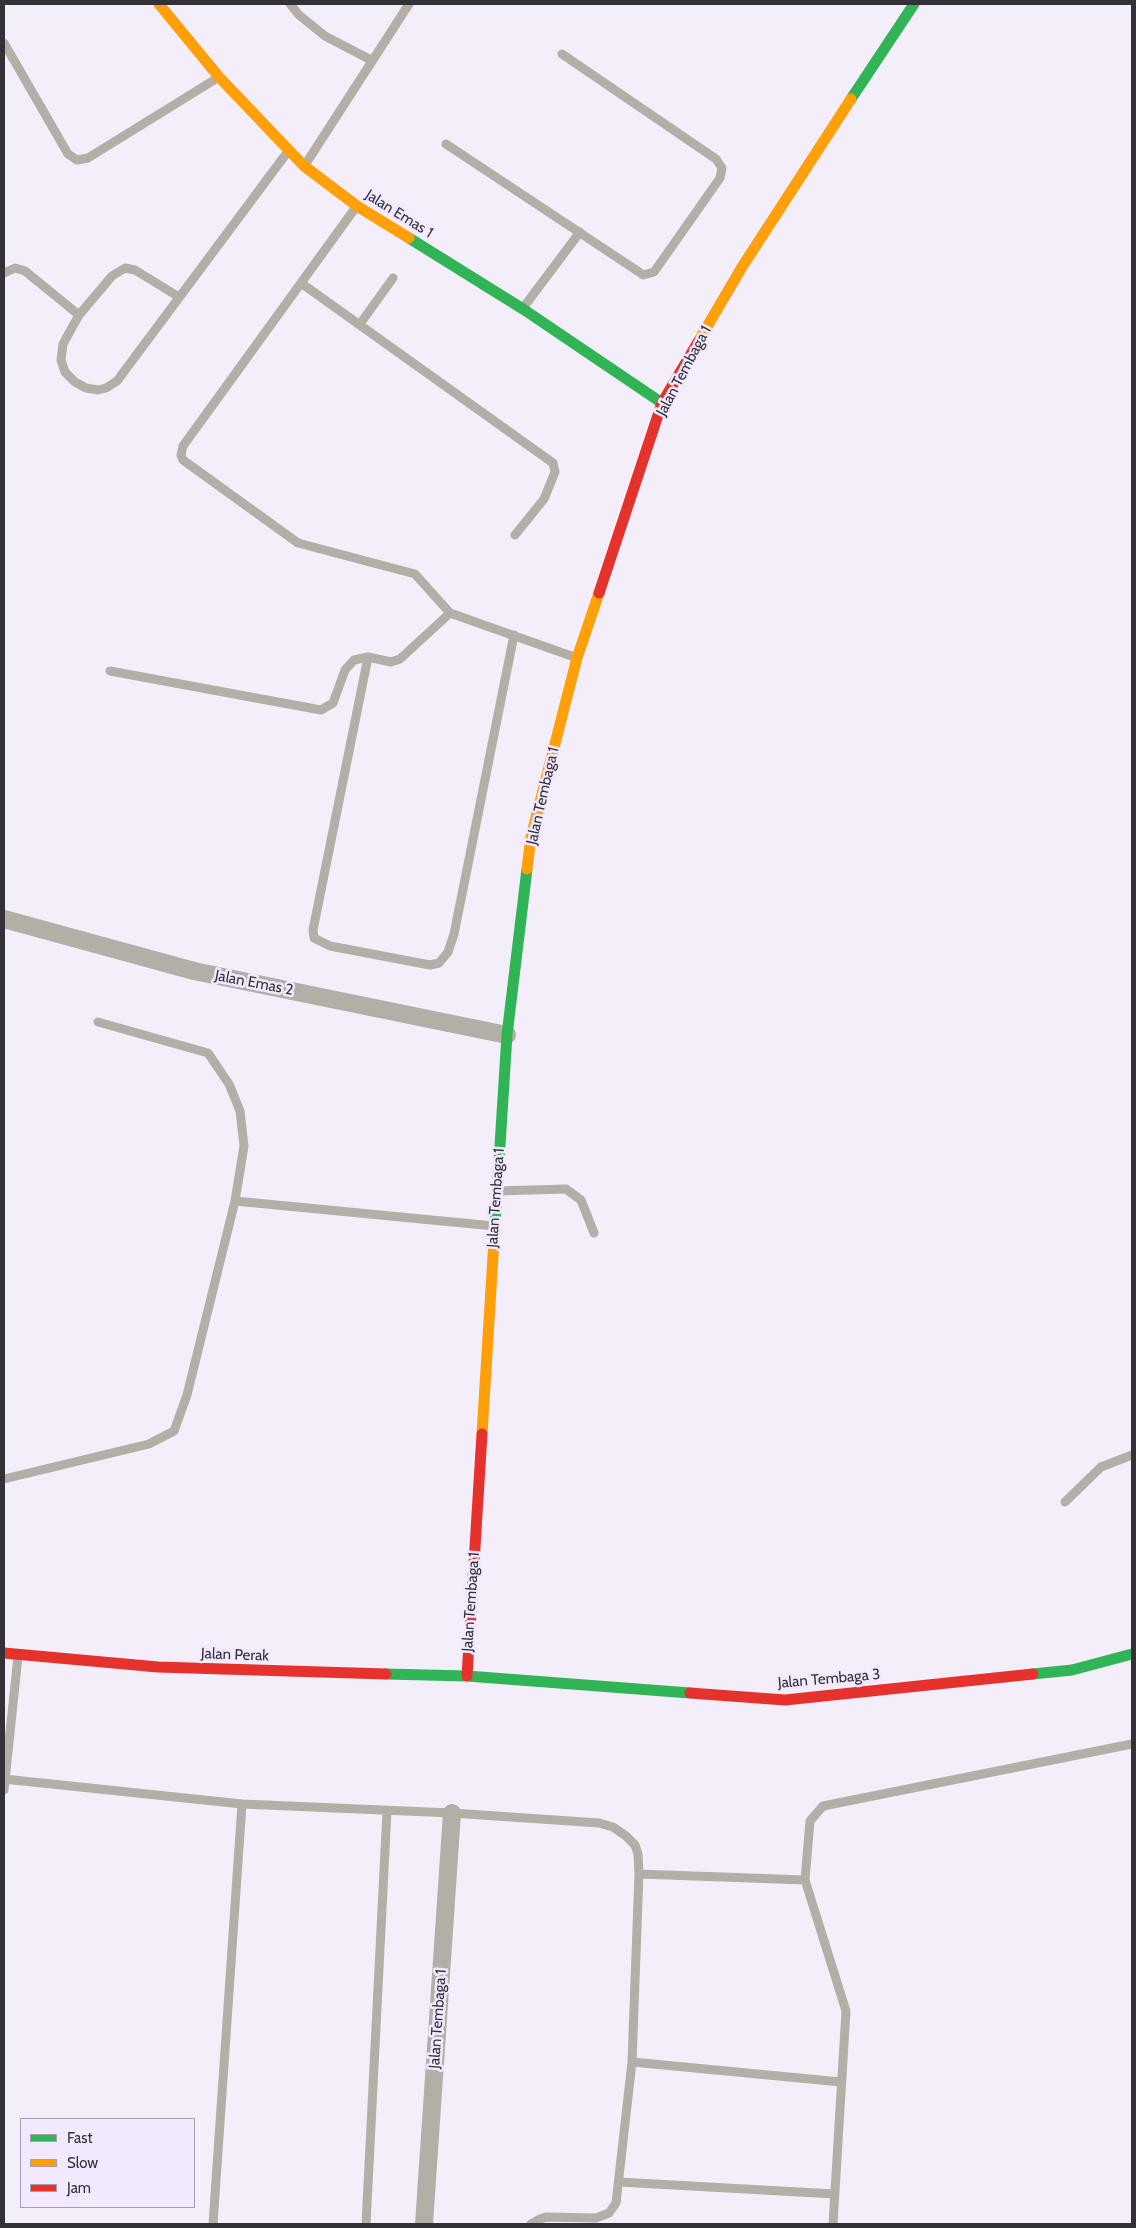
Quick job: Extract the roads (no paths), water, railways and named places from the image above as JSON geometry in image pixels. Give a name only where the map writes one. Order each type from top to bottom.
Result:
[{"type":"street","name":"Jalan Emas 1","points":[[159,4],[219,77],[304,166],[357,206],[523,309],[662,403]]},
{"type":"street","name":"Jalan Tembaga 1","points":[[467,1676],[506,1035],[531,837],[577,658],[662,403],[742,267],[816,150],[914,4]]},
{"type":"street","name":"Jalan Emas 2","points":[[4,918],[194,971],[506,1035]]},
{"type":"street","name":"Jalan Perak","points":[[4,1653],[158,1668],[467,1676]]},
{"type":"street","name":"Jalan Tembaga 3","points":[[467,1676],[785,1700],[1072,1670],[1132,1654]]},
{"type":"street","name":"Jalan Tembaga 1","points":[[424,2224],[452,1813]]},
{"type":"lane","points":[[290,4],[299,15],[325,36],[371,60]]},
{"type":"lane","points":[[304,166],[409,4]]},
{"type":"lane","points":[[4,44],[68,154],[77,160],[88,158],[219,77]]},
{"type":"lane","points":[[446,144],[638,272],[643,274],[654,272],[720,178],[722,168],[716,159],[562,54]]},
{"type":"lane","points":[[179,297],[135,270],[125,268],[112,276],[79,315],[63,344],[61,360],[65,372],[75,382],[86,388],[98,390],[118,381],[289,150]]},
{"type":"lane","points":[[357,206],[183,446],[181,455],[184,460],[298,542],[415,574],[450,613],[577,658]]},
{"type":"lane","points":[[523,309],[580,232]]},
{"type":"lane","points":[[4,273],[15,268],[25,271],[79,315]]},
{"type":"lane","points":[[360,324],[393,278]]},
{"type":"lane","points":[[301,283],[553,463],[555,467],[554,477],[544,499],[515,535]]},
{"type":"lane","points":[[110,671],[321,710],[333,703],[349,664],[354,660],[368,657],[391,662],[400,659],[450,613]]},
{"type":"lane","points":[[368,657],[313,930],[314,938],[330,946],[430,965],[439,964],[448,952],[454,934],[514,635]]},
{"type":"lane","points":[[4,1479],[149,1444],[174,1430],[188,1394],[235,1201],[244,1146],[240,1111],[229,1084],[208,1053],[98,1022]]},
{"type":"lane","points":[[497,1191],[566,1189],[581,1200],[594,1234]]},
{"type":"lane","points":[[235,1201],[494,1226]]},
{"type":"lane","points":[[1065,1502],[1101,1467],[1132,1455]]},
{"type":"lane","points":[[4,1790],[18,1654]]},
{"type":"lane","points":[[832,2224],[846,2010],[805,1880],[810,1821],[823,1806],[1132,1744]]},
{"type":"lane","points":[[4,1779],[242,1804],[452,1813],[599,1824],[614,1827],[626,1836],[634,1845],[638,1854],[639,1874],[632,2062],[616,2203],[604,2215],[596,2218],[546,2217],[540,2218],[531,2224]]},
{"type":"lane","points":[[213,2224],[242,1804]]},
{"type":"lane","points":[[366,2224],[387,1811]]},
{"type":"lane","points":[[639,1874],[805,1880]]},
{"type":"lane","points":[[632,2062],[841,2082]]},
{"type":"lane","points":[[619,2182],[835,2194]]}]
